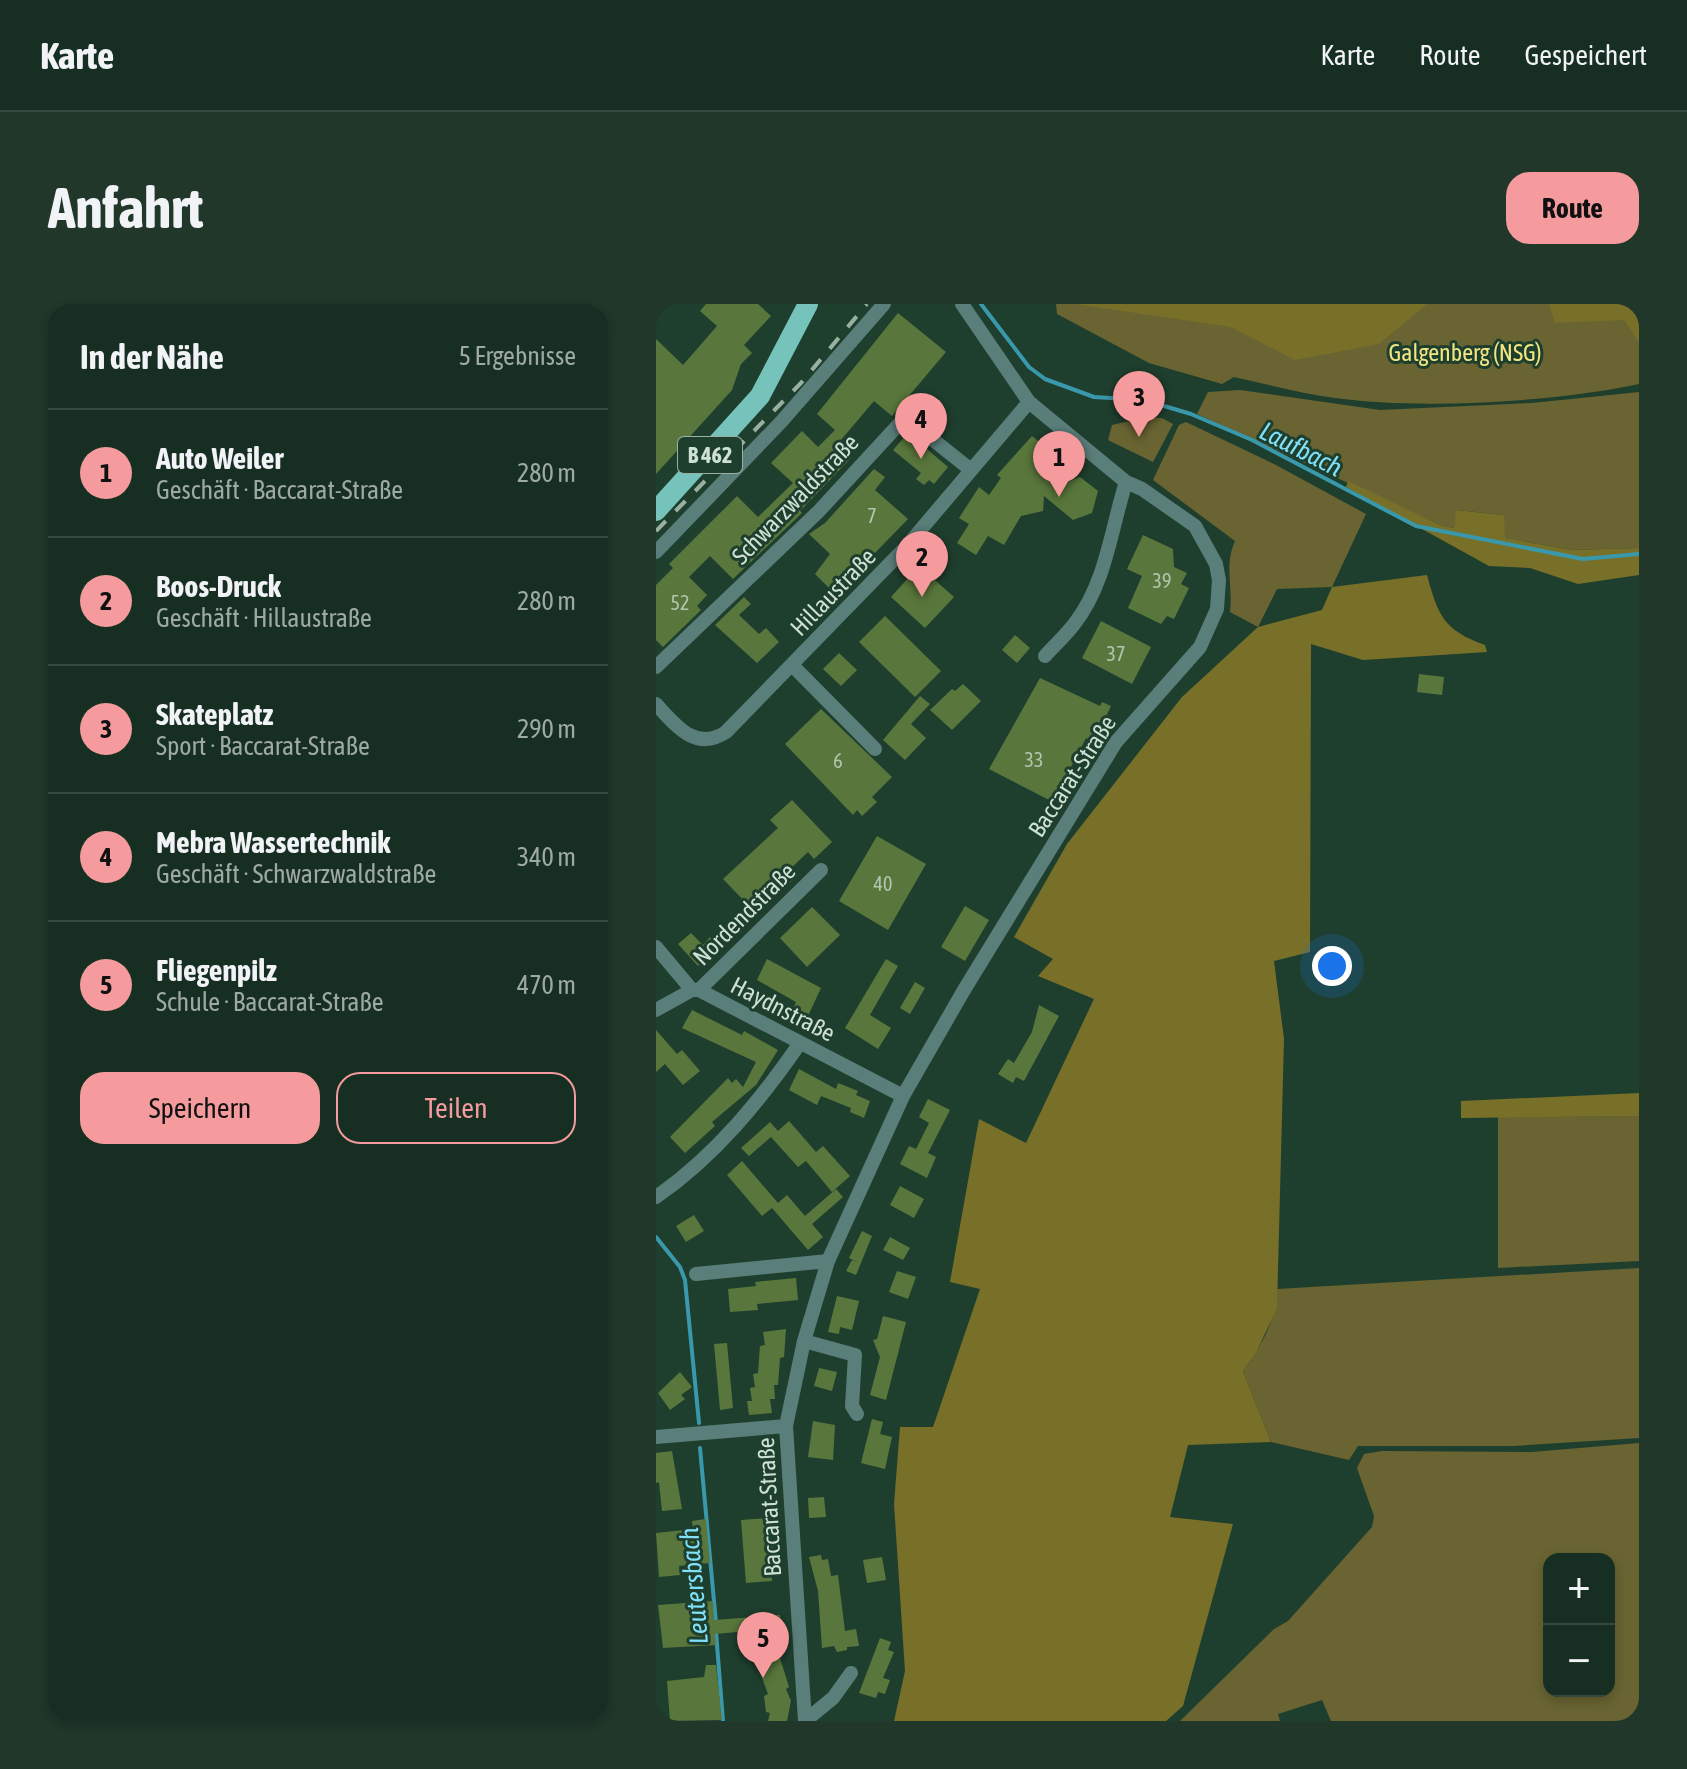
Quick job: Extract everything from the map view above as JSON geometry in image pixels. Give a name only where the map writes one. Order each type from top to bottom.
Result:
[{"type":"main road","name":"B 462","points":[[656,511],[760,396],[808,304]]},
{"type":"street","points":[[656,552],[781,422],[884,304]]},
{"type":"street","name":"Baccarat-Straße","points":[[805,1721],[786,1426],[804,1341],[828,1261],[903,1096],[1116,742],[1200,647],[1213,621],[1219,580],[1205,540],[1179,512],[1126,482],[1029,402],[962,304]]},
{"type":"street","name":"Hillaustraße","points":[[656,704],[694,738],[719,737],[793,666],[906,547],[1029,402]]},
{"type":"street","name":"Schwarzwaldstraße","points":[[656,667],[819,511],[901,422],[912,423],[971,470]]},
{"type":"street","points":[[1045,656],[1076,623],[1091,596],[1108,553],[1126,482]]},
{"type":"street","name":"Hillaustraße","points":[[793,666],[875,749]]},
{"type":"street","name":"Nordendstraße","points":[[656,1010],[695,990],[821,870]]},
{"type":"street","name":"Haydnstraße","points":[[656,947],[695,990],[903,1096]]},
{"type":"street","points":[[656,1197],[692,1173],[800,1043]]},
{"type":"street","points":[[696,1274],[828,1261]]},
{"type":"street","points":[[804,1341],[855,1355],[852,1406],[857,1414]]},
{"type":"street","points":[[656,1437],[786,1426]]},
{"type":"street","name":"Baccarat-Straße","points":[[805,1721],[833,1698],[851,1673]]},
{"type":"green space","name":"Galgenberg (NSG)","points":[[1056,304],[1639,304],[1639,384],[1528,400],[1447,404],[1335,398],[1234,377],[1222,384],[1149,363],[1057,314]]},
{"type":"green space","points":[[1240,390],[1380,410],[1532,403],[1639,392],[1639,548],[1572,550],[1504,538],[1504,515],[1457,510],[1454,528],[1440,525],[1197,414],[1208,392]]},
{"type":"green space","points":[[1146,417],[1162,418],[1173,424],[1153,462],[1108,440],[1112,425]]},
{"type":"green space","points":[[1186,422],[1276,465],[1366,514],[1332,587],[1277,589],[1258,627],[1230,612],[1229,567],[1235,541],[1153,480],[1179,425]]},
{"type":"green space","points":[[1639,1116],[1639,1261],[1498,1268],[1498,1117]]},
{"type":"green space","points":[[1639,1268],[1639,1438],[1513,1446],[1358,1446],[1349,1460],[1271,1442],[1243,1371],[1266,1333],[1274,1312],[1277,1289]]},
{"type":"green space","points":[[1639,1443],[1639,1721],[1331,1721],[1322,1700],[1278,1714],[1280,1721],[1180,1721],[1274,1629],[1288,1621],[1372,1527],[1374,1516],[1357,1468],[1364,1454],[1382,1451],[1532,1452]]},
{"type":"shaded area","points":[[1075,304],[1427,304],[1379,344],[1295,360],[1231,327]]},
{"type":"shaded area","points":[[1549,304],[1639,304],[1639,342],[1624,320],[1555,323]]},
{"type":"shaded area","points":[[1348,481],[1440,525],[1454,528],[1456,510],[1504,515],[1505,538],[1572,550],[1639,548],[1639,575],[1578,584],[1530,568],[1489,566],[1346,487]]},
{"type":"shaded area","points":[[1427,575],[1444,619],[1460,633],[1485,645],[1487,652],[1363,660],[1311,644],[1310,952],[1274,961],[1284,1039],[1277,1308],[1256,1353],[1243,1371],[1271,1442],[1188,1445],[1170,1517],[1233,1524],[1183,1706],[1166,1721],[894,1721],[905,1671],[894,1504],[900,1427],[933,1427],[980,1289],[950,1282],[979,1119],[1026,1143],[1094,999],[1038,976],[1053,959],[1014,937],[1067,844],[1182,697],[1258,627],[1322,610],[1332,587]]},
{"type":"shaded area","points":[[1639,1093],[1639,1116],[1461,1118],[1461,1101]]},
{"type":"building","points":[[706,304],[758,304],[771,316],[744,345],[752,353],[741,364],[732,390],[656,474],[656,339],[683,365],[717,326],[700,311]]},
{"type":"building","points":[[898,313],[946,352],[892,416],[874,401],[835,447],[849,460],[800,511],[802,513],[733,579],[710,556],[689,577],[707,595],[697,606],[701,610],[663,647],[656,640],[656,585],[673,568],[669,564],[737,496],[758,517],[793,483],[771,463],[802,431],[818,447],[835,430],[817,414]]},
{"type":"building","points":[[908,433],[948,467],[934,484],[929,480],[924,485],[916,479],[921,473],[893,450]]},
{"type":"building","points":[[1032,436],[1057,456],[1044,473],[1059,485],[1080,477],[1098,491],[1092,513],[1073,520],[1044,496],[1043,511],[1021,516],[1004,545],[988,536],[976,555],[957,543],[969,524],[959,518],[979,487],[989,495],[1001,478],[997,475]]},
{"type":"building","points":[[874,469],[885,477],[875,490],[908,519],[835,594],[815,574],[830,554],[809,534],[825,523]]},
{"type":"building","points":[[1143,535],[1173,549],[1174,567],[1187,573],[1181,584],[1189,588],[1174,619],[1167,616],[1161,624],[1128,608],[1142,576],[1127,569]]},
{"type":"building","points":[[919,566],[954,597],[925,628],[891,597]]},
{"type":"building","points":[[744,597],[751,604],[739,615],[759,634],[766,628],[779,642],[757,663],[715,625]]},
{"type":"building","points":[[885,616],[941,671],[915,697],[859,642]]},
{"type":"building","points":[[1101,621],[1151,647],[1132,684],[1082,658]]},
{"type":"building","points":[[1015,635],[1030,648],[1017,663],[1002,650]]},
{"type":"building","points":[[839,653],[857,670],[841,686],[823,669]]},
{"type":"building","points":[[1419,674],[1444,677],[1442,695],[1417,692]]},
{"type":"building","points":[[1040,678],[1100,706],[1102,702],[1111,706],[1094,742],[1086,738],[1053,802],[989,769]]},
{"type":"building","points":[[963,684],[981,701],[952,730],[930,710],[952,689],[955,691]]},
{"type":"building","points":[[920,696],[930,704],[911,724],[926,738],[905,760],[883,740]]},
{"type":"building","points":[[821,709],[892,777],[872,797],[877,802],[862,816],[857,810],[853,815],[785,744]]},
{"type":"building","points":[[792,800],[832,842],[814,859],[808,852],[788,871],[795,878],[747,919],[742,913],[749,906],[723,879],[778,828],[770,820]]},
{"type":"building","points":[[877,836],[926,864],[888,930],[839,901]]},
{"type":"building","points":[[965,906],[989,920],[965,961],[941,947]]},
{"type":"building","points":[[812,907],[840,935],[807,967],[780,938]]},
{"type":"building","points":[[691,933],[703,945],[710,937],[719,946],[698,966],[678,944]]},
{"type":"building","points":[[767,959],[821,988],[808,1016],[793,1009],[796,1002],[757,980]]},
{"type":"building","points":[[886,959],[898,966],[870,1015],[891,1028],[878,1049],[845,1028]]},
{"type":"building","points":[[915,982],[925,988],[910,1014],[900,1008]]},
{"type":"building","points":[[1039,1005],[1059,1016],[1024,1081],[1016,1077],[1013,1083],[998,1074],[1008,1059],[1014,1063],[1032,1032]]},
{"type":"building","points":[[692,1010],[742,1035],[744,1031],[778,1050],[756,1085],[712,1122],[715,1126],[685,1153],[670,1137],[728,1078],[732,1083],[736,1079],[743,1087],[756,1062],[682,1028]]},
{"type":"building","points":[[656,1030],[677,1054],[682,1050],[700,1071],[683,1085],[665,1064],[656,1072]]},
{"type":"building","points":[[799,1069],[836,1089],[838,1083],[858,1091],[856,1095],[870,1101],[864,1118],[850,1112],[851,1108],[821,1096],[817,1105],[789,1090]]},
{"type":"building","points":[[928,1099],[950,1110],[928,1153],[936,1157],[927,1178],[900,1164],[909,1146],[916,1149],[929,1123],[919,1117]]},
{"type":"building","points":[[789,1121],[816,1152],[823,1146],[850,1176],[832,1192],[806,1161],[798,1167],[771,1137],[749,1156],[741,1148],[770,1122],[778,1131]]},
{"type":"building","points":[[742,1161],[778,1203],[787,1195],[805,1216],[836,1189],[843,1197],[812,1224],[823,1237],[808,1250],[772,1208],[762,1216],[727,1175]]},
{"type":"building","points":[[900,1186],[924,1199],[914,1218],[890,1205]]},
{"type":"building","points":[[694,1215],[704,1231],[686,1242],[676,1226]]},
{"type":"building","points":[[862,1231],[872,1236],[856,1275],[846,1271],[852,1260],[859,1263],[849,1258]]},
{"type":"building","points":[[890,1237],[910,1248],[903,1260],[883,1250]]},
{"type":"building","points":[[897,1271],[916,1277],[908,1299],[889,1292]]},
{"type":"building","points":[[796,1278],[798,1300],[757,1304],[758,1310],[730,1312],[728,1289],[756,1286],[755,1282]]},
{"type":"building","points":[[837,1296],[859,1301],[852,1330],[840,1327],[839,1334],[828,1332]]},
{"type":"building","points":[[883,1316],[906,1322],[886,1400],[870,1395],[880,1357],[873,1340],[877,1339]]},
{"type":"building","points":[[786,1329],[778,1385],[774,1385],[775,1399],[770,1399],[772,1413],[749,1415],[747,1401],[752,1401],[750,1388],[755,1387],[753,1374],[758,1373],[760,1346],[765,1345],[763,1332]]},
{"type":"building","points":[[727,1343],[733,1408],[720,1410],[714,1344]]},
{"type":"building","points":[[819,1368],[837,1372],[832,1391],[814,1386]]},
{"type":"building","points":[[680,1372],[692,1387],[681,1395],[685,1399],[670,1410],[658,1393]]},
{"type":"building","points":[[872,1419],[883,1422],[880,1434],[892,1437],[885,1469],[861,1463]]},
{"type":"building","points":[[813,1421],[835,1425],[833,1460],[808,1457]]},
{"type":"building","points":[[672,1451],[682,1509],[662,1511],[659,1482],[656,1483],[656,1453]]},
{"type":"building","points":[[824,1497],[826,1517],[809,1518],[808,1498]]},
{"type":"building","points":[[767,1518],[773,1550],[769,1550],[772,1581],[746,1583],[741,1520]]},
{"type":"building","points":[[706,1519],[710,1563],[679,1566],[680,1575],[659,1577],[656,1533],[693,1529],[692,1521]]},
{"type":"building","points":[[821,1555],[822,1560],[828,1559],[831,1576],[838,1575],[845,1631],[856,1629],[859,1646],[837,1652],[834,1646],[822,1648],[818,1591],[809,1557]]},
{"type":"building","points":[[882,1557],[886,1580],[867,1583],[863,1560]]},
{"type":"building","points":[[713,1601],[714,1620],[780,1615],[782,1628],[771,1629],[789,1687],[786,1689],[791,1701],[787,1721],[768,1721],[770,1713],[766,1712],[764,1696],[768,1694],[760,1672],[764,1670],[748,1631],[715,1634],[716,1645],[663,1648],[658,1605]]},
{"type":"building","points":[[880,1638],[891,1642],[888,1650],[894,1652],[883,1678],[890,1680],[885,1694],[878,1692],[876,1698],[859,1693]]},
{"type":"building","points":[[706,1665],[716,1665],[722,1720],[670,1721],[667,1681],[704,1677]]},
{"type":"waterway","name":"Laufbach","points":[[981,304],[1029,367],[1045,379],[1094,397],[1144,400],[1191,414],[1252,440],[1416,526],[1583,559],[1639,554]]},
{"type":"waterway","name":"Leutersbach","points":[[656,1237],[680,1267],[685,1280],[699,1423]]},
{"type":"waterway","name":"Leutersbach","points":[[700,1448],[716,1623]]},
{"type":"waterway","name":"Leutersbach","points":[[716,1632],[723,1721]]},
{"type":"railway","points":[[656,531],[801,383],[867,304]]},
{"type":"place","name":"Skateplatz","points":[[1139,437]]},
{"type":"place","name":"Mebra Wassertechnik","points":[[921,459]]},
{"type":"place","name":"Auto Weiler","points":[[1059,497]]},
{"type":"place","name":"Boos-Druck","points":[[922,597]]},
{"type":"place","name":"Fliegenpilz","points":[[763,1678]]}]
